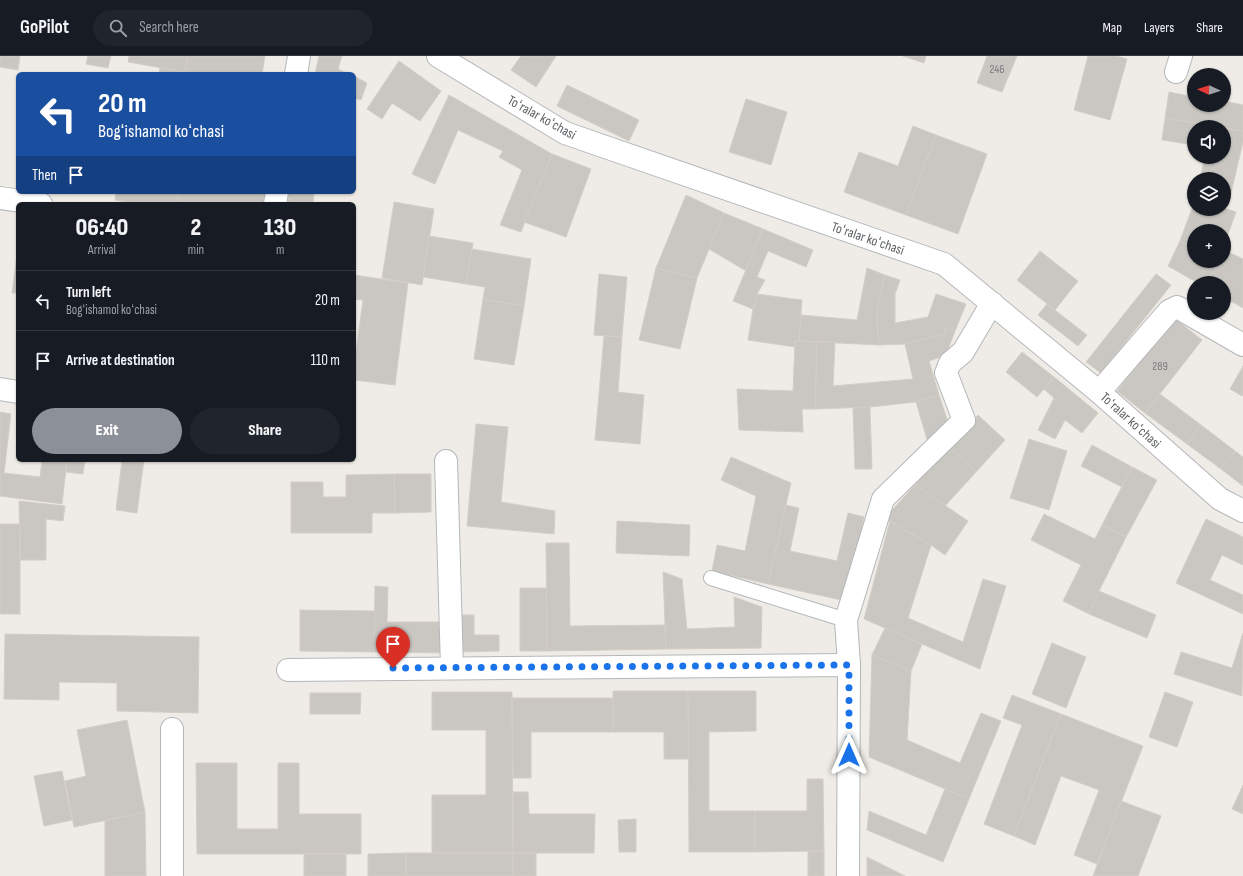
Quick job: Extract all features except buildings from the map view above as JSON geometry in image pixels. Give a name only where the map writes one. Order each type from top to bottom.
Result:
[{"type":"street","points":[[296,72],[299,56]]},
{"type":"street","name":"Toʻralar koʻchasi","points":[[438,56],[565,133],[944,264],[1099,392],[1220,499],[1243,511]]},
{"type":"street","points":[[0,198],[27,202]]},
{"type":"street","points":[[848,876],[849,665],[846,620],[882,499],[964,420],[946,373],[950,363],[963,352],[992,303]]},
{"type":"street","points":[[1099,392],[1169,311],[1176,307],[1243,345]]},
{"type":"street","points":[[0,389],[16,392]]},
{"type":"street","points":[[446,461],[452,668]]},
{"type":"street","points":[[288,670],[849,665]]},
{"type":"street","points":[[172,730],[172,876]]},
{"type":"lane","points":[[711,578],[846,620]]},
{"type":"route","points":[[393,668],[849,665],[849,755]]}]
